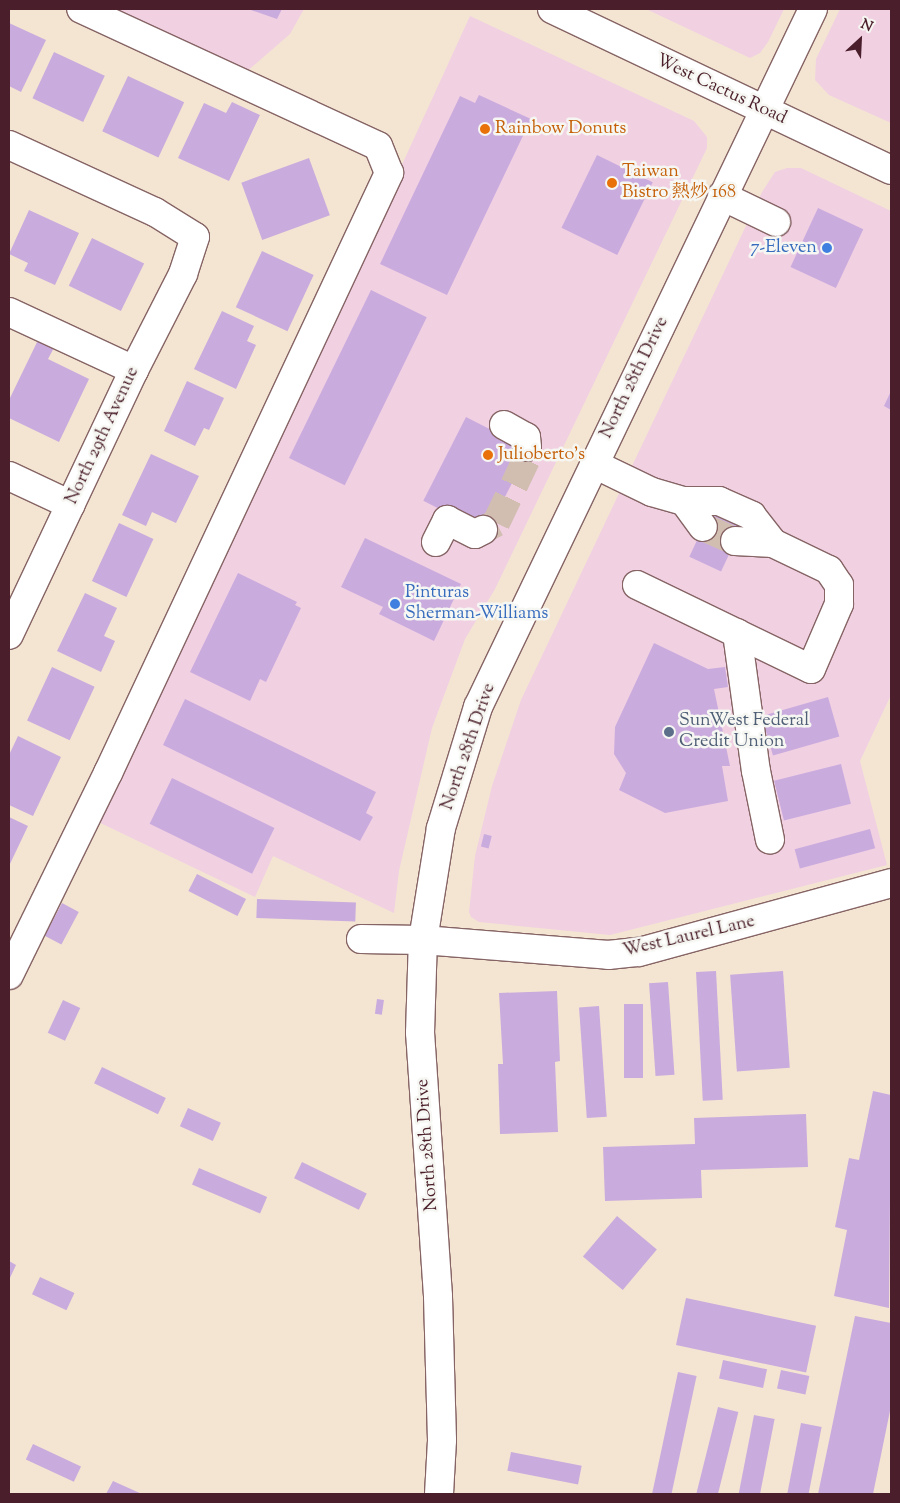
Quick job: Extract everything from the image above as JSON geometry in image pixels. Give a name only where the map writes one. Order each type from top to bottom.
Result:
[{"type":"street","points":[[9,974],[112,764],[389,173],[378,146],[81,9]]},
{"type":"street","name":"West Cactus Road","points":[[552,9],[891,170]]},
{"type":"street","name":"North 28th Drive","points":[[439,1494],[442,1440],[438,1296],[420,1032],[423,940],[441,828],[478,707],[813,9]]},
{"type":"street","name":"North 29th Avenue","points":[[9,145],[155,212],[195,237],[183,274],[134,370],[9,635]]},
{"type":"street","points":[[722,196],[776,222]]},
{"type":"street","points":[[9,312],[134,370]]},
{"type":"street","points":[[504,425],[526,437],[527,447]]},
{"type":"street","points":[[594,464],[652,492],[684,501],[719,501],[752,516],[773,543]]},
{"type":"street","points":[[9,476],[71,505]]},
{"type":"street","points":[[684,501],[703,527]]},
{"type":"street","points":[[436,542],[447,520],[475,534],[483,530]]},
{"type":"street","points":[[637,585],[811,669],[839,604],[839,585],[829,570],[773,543],[735,541]]},
{"type":"street","points":[[737,633],[756,771],[770,840]]},
{"type":"street","name":"West Laurel Lane","points":[[361,939],[423,940],[608,955],[639,952],[891,883]]},
{"type":"shaded area","points":[[108,9],[304,9],[290,34],[245,73]]},
{"type":"shaded area","points":[[646,9],[784,9],[768,42],[760,53],[750,58]]},
{"type":"shaded area","points":[[840,9],[891,9],[891,123],[829,95],[815,80],[816,59]]},
{"type":"shaded area","points":[[470,16],[694,121],[707,137],[707,148],[495,589],[465,639],[432,728],[399,871],[394,913],[273,856],[255,897],[92,819],[260,475]]},
{"type":"shaded area","points":[[787,168],[801,168],[891,211],[891,695],[860,761],[887,865],[610,935],[479,922],[471,917],[469,912],[475,856],[492,786],[521,700],[762,192],[775,172]]},
{"type":"building","points":[[248,9],[282,9],[277,19]]},
{"type":"building","points":[[9,23],[46,40],[21,92],[9,86]]},
{"type":"building","points":[[54,52],[105,76],[83,122],[32,98]]},
{"type":"building","points":[[128,76],[184,102],[158,157],[102,131]]},
{"type":"building","points":[[479,95],[531,119],[447,295],[380,264],[460,96],[475,103]]},
{"type":"building","points":[[232,102],[260,115],[229,181],[178,158],[204,103],[226,113]]},
{"type":"building","points":[[597,155],[653,182],[617,255],[561,228]]},
{"type":"building","points":[[309,158],[330,215],[262,240],[241,183]]},
{"type":"building","name":"7-Eleven","points":[[818,208],[863,229],[836,288],[791,267]]},
{"type":"building","points":[[29,210],[79,233],[55,285],[24,271],[28,263],[9,254]]},
{"type":"building","points":[[92,238],[144,263],[121,311],[69,286]]},
{"type":"building","points":[[262,251],[314,275],[287,331],[236,307]]},
{"type":"building","points":[[371,290],[427,317],[345,485],[289,458]]},
{"type":"building","points":[[222,311],[254,326],[247,341],[256,345],[236,389],[194,369]]},
{"type":"building","points":[[40,336],[56,344],[48,359],[89,379],[59,442],[9,418],[9,400]]},
{"type":"building","points":[[187,381],[224,398],[209,430],[204,428],[195,446],[164,431]]},
{"type":"building","points":[[891,391],[891,410],[884,406]]},
{"type":"building","points":[[466,417],[529,449],[487,533],[423,501]]},
{"type":"building","points":[[151,454],[199,476],[176,523],[152,512],[146,526],[122,515]]},
{"type":"building","points":[[713,506],[745,521],[721,572],[689,557]]},
{"type":"building","points":[[119,523],[153,539],[126,597],[92,581]]},
{"type":"building","points":[[365,538],[461,584],[434,641],[379,614],[383,607],[341,587]]},
{"type":"building","points":[[238,573],[297,602],[295,605],[301,608],[266,682],[260,679],[250,701],[190,672]]},
{"type":"building","points":[[85,593],[117,608],[104,636],[115,641],[101,672],[57,651]]},
{"type":"building","name":"SunWest Federal Credit Union","points":[[654,643],[708,669],[725,667],[728,687],[714,689],[730,766],[722,766],[728,801],[665,813],[619,790],[626,773],[614,754],[615,727]]},
{"type":"building","points":[[52,667],[95,687],[70,740],[27,720]]},
{"type":"building","points":[[828,697],[839,736],[773,755],[762,716]]},
{"type":"building","points":[[185,699],[376,792],[366,813],[373,817],[360,841],[163,745]]},
{"type":"building","points":[[18,736],[61,757],[33,816],[9,805],[9,755]]},
{"type":"building","points":[[841,764],[851,804],[784,820],[774,781]]},
{"type":"building","points":[[172,778],[274,828],[252,874],[150,824]]},
{"type":"building","points":[[9,817],[28,826],[9,866]]},
{"type":"building","points":[[870,829],[875,848],[800,869],[795,849]]},
{"type":"building","points":[[484,834],[492,836],[489,849],[481,847]]},
{"type":"building","points":[[197,874],[246,899],[237,916],[188,891]]},
{"type":"building","points":[[257,899],[356,902],[355,921],[256,918]]},
{"type":"building","points":[[62,903],[79,912],[61,945],[45,936]]},
{"type":"building","points":[[716,971],[723,1100],[703,1101],[696,972]]},
{"type":"building","points":[[783,971],[790,1068],[737,1071],[730,975]]},
{"type":"building","points":[[668,982],[674,1075],[656,1076],[649,983]]},
{"type":"building","points":[[557,991],[560,1061],[555,1062],[558,1132],[500,1134],[498,1064],[503,1064],[499,993]]},
{"type":"building","points":[[377,999],[384,1000],[382,1015],[375,1014]]},
{"type":"building","points":[[63,1000],[80,1008],[65,1041],[48,1033]]},
{"type":"building","points":[[624,1004],[643,1004],[643,1078],[624,1078]]},
{"type":"building","points":[[599,1006],[607,1117],[587,1118],[579,1007]]},
{"type":"building","points":[[102,1067],[166,1098],[158,1114],[94,1083]]},
{"type":"building","points":[[873,1091],[891,1095],[889,1308],[834,1296],[847,1230],[835,1227],[849,1158],[859,1160]]},
{"type":"building","points":[[188,1108],[221,1123],[213,1141],[180,1126]]},
{"type":"building","points":[[806,1114],[808,1167],[701,1170],[702,1198],[605,1201],[603,1147],[695,1144],[694,1118]]},
{"type":"building","points":[[302,1162],[367,1194],[359,1210],[294,1178]]},
{"type":"building","points":[[199,1168],[267,1197],[260,1213],[192,1185]]},
{"type":"building","points":[[617,1216],[657,1249],[623,1290],[583,1257]]},
{"type":"building","points":[[9,1261],[16,1265],[9,1280]]},
{"type":"building","points":[[40,1277],[74,1293],[66,1310],[32,1294]]},
{"type":"building","points":[[686,1298],[816,1326],[806,1373],[676,1345]]},
{"type":"building","points":[[855,1316],[891,1323],[891,1406],[873,1494],[818,1494]]},
{"type":"building","points":[[723,1360],[767,1369],[763,1388],[719,1379]]},
{"type":"building","points":[[781,1370],[809,1376],[805,1395],[777,1389]]},
{"type":"building","points":[[678,1372],[697,1376],[671,1494],[652,1494]]},
{"type":"building","points":[[718,1407],[738,1412],[718,1494],[696,1493]]},
{"type":"building","points":[[754,1415],[775,1419],[760,1494],[739,1494]]},
{"type":"building","points":[[801,1423],[822,1427],[809,1494],[787,1494]]},
{"type":"building","points":[[33,1444],[81,1466],[74,1482],[26,1459]]},
{"type":"building","points":[[511,1452],[582,1466],[578,1484],[507,1471]]},
{"type":"building","points":[[113,1481],[142,1494],[106,1494]]},
{"type":"tunnel","points":[[483,530],[496,523],[528,456],[527,447]]},
{"type":"tunnel","points":[[703,527],[735,541]]},
{"type":"place","name":"Rainbow Donuts","points":[[485,129]]},
{"type":"place","name":"Taiwan Bistro 熱炒 168","points":[[612,183]]},
{"type":"place","name":"7-Eleven","points":[[827,248]]},
{"type":"place","name":"Julioberto's","points":[[488,455]]},
{"type":"place","name":"Pinturas Sherman-Williams","points":[[395,604]]},
{"type":"place","name":"SunWest Federal Credit Union","points":[[669,732]]}]
